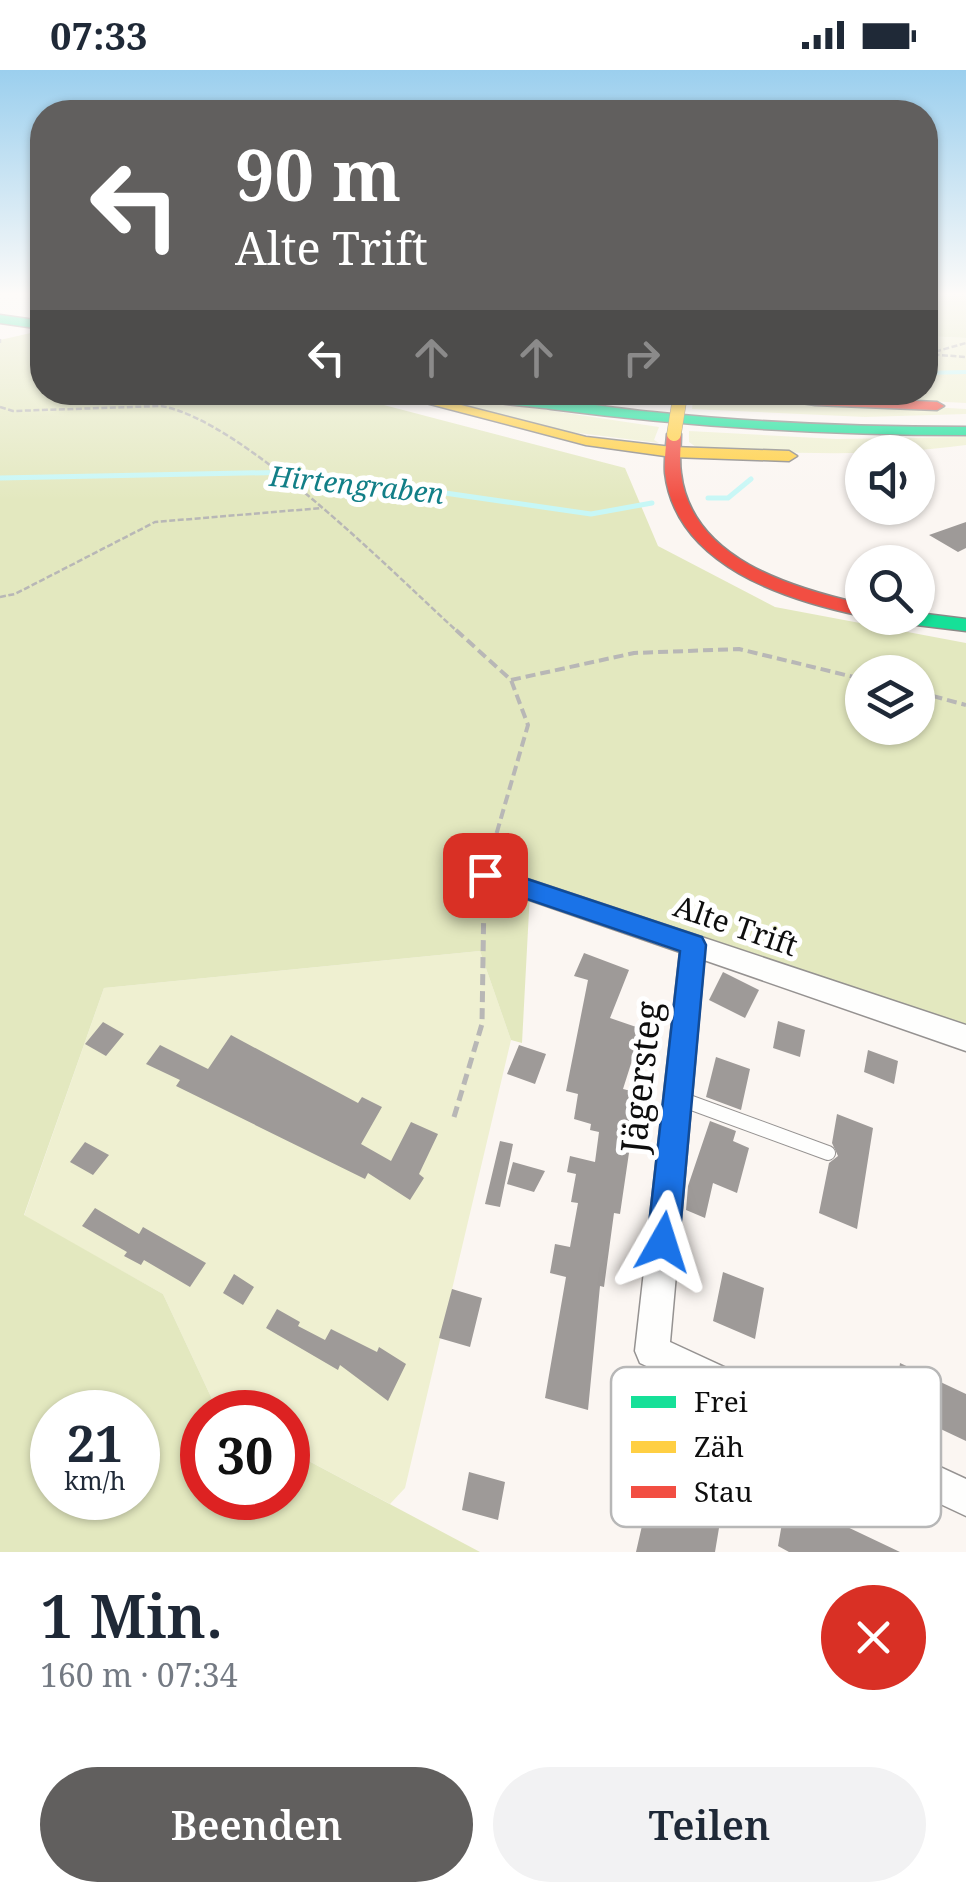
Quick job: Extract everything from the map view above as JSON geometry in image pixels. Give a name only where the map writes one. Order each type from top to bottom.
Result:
[{"type":"main road","points":[[440,405],[556,436],[811,456]]},
{"type":"main road","points":[[558,405],[696,425],[814,432],[966,431]]},
{"type":"main road","points":[[617,405],[759,418],[966,420]]},
{"type":"main road","points":[[678,405],[672,482],[679,506],[708,543],[733,562],[782,586],[845,605]]},
{"type":"main road","points":[[906,405],[966,407]]},
{"type":"main road","points":[[935,451],[966,448]]},
{"type":"main road","points":[[935,621],[966,625]]},
{"type":"street","name":"Alte Trift","points":[[485,875],[966,1038]]},
{"type":"street","name":"Jägersteg","points":[[686,1367],[652,1351],[693,945]]},
{"type":"street","name":"Jägersteg","points":[[941,1486],[966,1498]]},
{"type":"lane","points":[[678,1098],[828,1154]]},
{"type":"path","points":[[0,407],[13,412],[161,406],[185,410],[208,422],[322,508],[511,680],[528,726],[485,875],[480,951],[482,1024],[454,1117]]},
{"type":"path","points":[[0,597],[15,594],[156,522],[322,508]]},
{"type":"path","points":[[511,680],[634,653],[739,649],[845,675]]},
{"type":"path","points":[[935,697],[966,705]]},
{"type":"green space","points":[[0,363],[30,363],[30,405],[384,405],[625,468],[658,546],[775,607],[845,620],[845,635],[924,635],[966,643],[966,1035],[530,892],[522,1043],[511,1040],[480,951],[104,988],[24,1215],[163,1294],[208,1390],[180,1390],[180,1520],[310,1520],[310,1462],[480,1552],[0,1552]]},
{"type":"green space","points":[[938,363],[966,363],[966,403],[938,402]]},
{"type":"green space","points":[[448,405],[513,405],[659,427],[654,440],[659,443],[530,427]]},
{"type":"green space","points":[[692,405],[894,405],[966,409],[966,414],[865,417],[692,409]]},
{"type":"green space","points":[[689,431],[845,439],[845,453],[696,447],[689,442]]},
{"type":"green space","points":[[935,437],[966,437],[966,445],[935,449]]},
{"type":"green space","points":[[480,951],[511,1040],[405,1488],[390,1504],[310,1462],[310,1390],[208,1390],[163,1294],[24,1216],[104,988]]},
{"type":"building","points":[[966,522],[966,548],[958,552],[929,535]]},
{"type":"building","points":[[584,953],[629,970],[610,1018],[642,1029],[623,1089],[635,1092],[635,1112],[620,1214],[614,1213],[604,1287],[600,1286],[588,1410],[545,1398],[566,1277],[550,1273],[555,1244],[570,1247],[578,1203],[571,1202],[576,1174],[567,1172],[570,1156],[595,1162],[599,1132],[590,1130],[591,1124],[574,1119],[578,1094],[566,1091],[588,980],[574,976]]},
{"type":"building","points":[[723,972],[759,990],[745,1018],[709,1000]]},
{"type":"building","points":[[778,1021],[805,1030],[800,1057],[773,1048]]},
{"type":"building","points":[[103,1022],[124,1034],[106,1056],[85,1044]]},
{"type":"building","points":[[231,1035],[358,1103],[362,1097],[382,1107],[361,1144],[391,1161],[411,1122],[438,1134],[419,1174],[424,1178],[410,1200],[368,1173],[365,1179],[176,1086],[180,1080],[146,1064],[160,1045],[208,1069]]},
{"type":"building","points":[[519,1045],[546,1054],[535,1084],[507,1074]]},
{"type":"building","points":[[868,1050],[898,1061],[894,1084],[864,1072]]},
{"type":"building","points":[[716,1057],[750,1069],[741,1110],[706,1097]]},
{"type":"building","points":[[837,1114],[873,1128],[857,1229],[819,1213],[829,1163],[838,1156],[832,1143]]},
{"type":"building","points":[[710,1121],[736,1131],[733,1141],[749,1148],[737,1193],[713,1183],[705,1218],[686,1210],[688,1186]]},
{"type":"building","points":[[500,1141],[513,1144],[500,1207],[485,1204]]},
{"type":"building","points":[[85,1142],[109,1155],[93,1175],[70,1162]]},
{"type":"building","points":[[513,1162],[545,1171],[534,1192],[507,1184]]},
{"type":"building","points":[[95,1208],[139,1234],[143,1227],[206,1263],[190,1287],[144,1260],[141,1265],[124,1256],[127,1252],[82,1226]]},
{"type":"building","points":[[723,1272],[764,1288],[755,1339],[713,1321]]},
{"type":"building","points":[[234,1274],[254,1287],[243,1305],[223,1293]]},
{"type":"building","points":[[452,1289],[482,1298],[470,1347],[439,1338]]},
{"type":"building","points":[[277,1309],[325,1340],[331,1329],[377,1352],[379,1347],[406,1364],[388,1401],[340,1365],[338,1370],[266,1328]]},
{"type":"building","points":[[941,1382],[966,1394],[966,1441],[941,1429]]},
{"type":"building","points":[[469,1472],[505,1482],[498,1520],[462,1510]]},
{"type":"building","points":[[642,1527],[719,1528],[715,1552],[636,1552]]},
{"type":"building","points":[[781,1527],[847,1527],[900,1552],[789,1552],[778,1546]]},
{"type":"waterway","name":"Hirtengraben","points":[[938,373],[966,372]]},
{"type":"waterway","name":"Hirtengraben","points":[[0,478],[299,472],[591,514],[652,503]]},
{"type":"waterway","name":"Hirtengraben","points":[[708,498],[728,498],[751,479]]},
{"type":"traffic: fast","points":[[558,405],[716,422],[841,430],[966,431]]},
{"type":"traffic: fast","points":[[935,621],[966,625]]},
{"type":"traffic: slow","points":[[443,405],[586,441],[672,452],[789,456]]},
{"type":"traffic: slow","points":[[674,434],[679,405]]},
{"type":"traffic: jam","points":[[913,405],[937,406]]},
{"type":"traffic: jam","points":[[674,434],[673,474],[683,507],[701,535],[726,558],[757,576],[791,591],[845,606]]},
{"type":"route","points":[[485,875],[693,945],[663,1242]]}]
